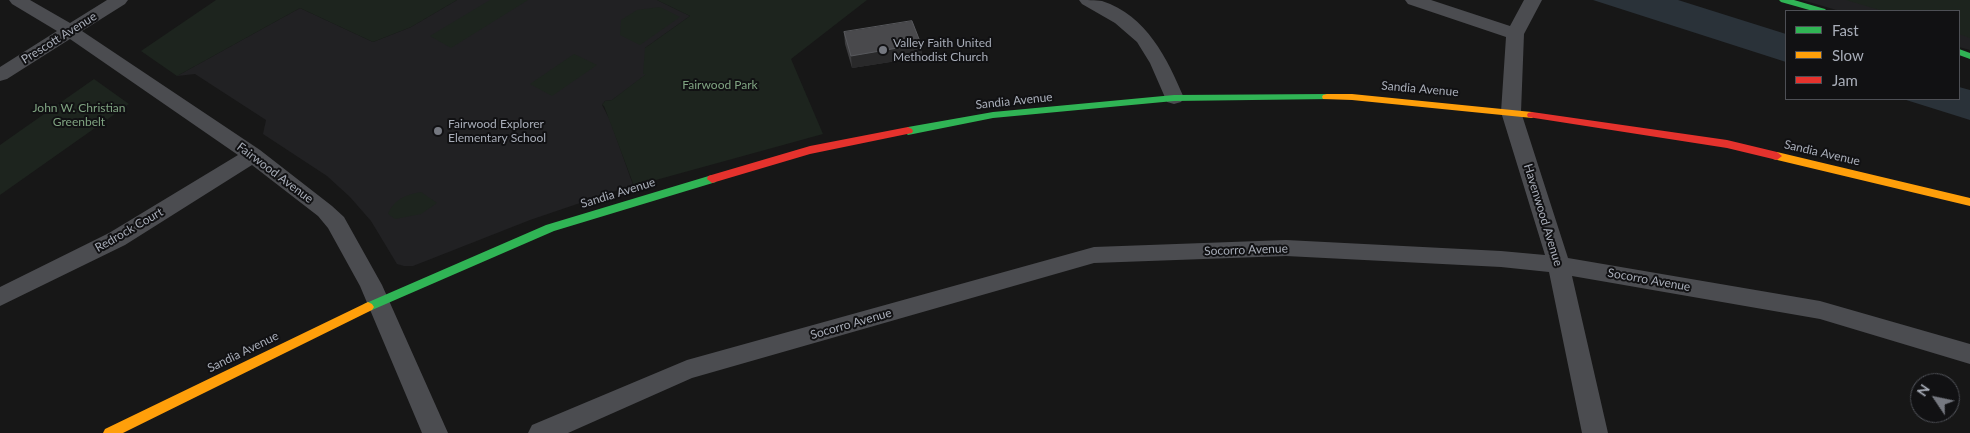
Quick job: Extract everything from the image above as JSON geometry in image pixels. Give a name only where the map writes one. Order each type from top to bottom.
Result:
[{"type":"street","name":"Fairwood Avenue","points":[[18,0],[70,31],[253,155],[325,211],[336,223],[379,302],[435,433]]},
{"type":"street","name":"Prescott Avenue","points":[[0,75],[118,0]]},
{"type":"street","points":[[1088,0],[1137,30],[1151,46],[1161,64],[1174,98]]},
{"type":"street","points":[[1414,0],[1515,34]]},
{"type":"street","name":"Havenwood Avenue","points":[[1533,0],[1515,34],[1511,112],[1559,265],[1595,433]]},
{"type":"street","points":[[1784,0],[1819,10]]},
{"type":"street","name":"Sandia Avenue","points":[[110,433],[379,302],[498,253],[550,228],[810,150],[993,115],[1174,98],[1352,97],[1511,112],[1727,144],[1970,202]]},
{"type":"street","name":"Redrock Court","points":[[0,297],[117,239],[253,155]]},
{"type":"street","name":"Socorro Avenue","points":[[541,433],[687,370],[1094,255],[1286,248],[1501,259],[1559,265],[1820,310],[1970,354]]},
{"type":"shaded area","name":"Fairwood Explorer Elementary School","points":[[457,0],[657,0],[690,16],[645,48],[647,74],[612,100],[605,101],[602,105],[610,120],[633,185],[530,220],[413,266],[404,266],[397,264],[371,221],[350,197],[327,176],[263,134],[266,120],[195,74],[177,76],[300,8],[373,42],[411,27]]},
{"type":"shaded area","points":[[1593,0],[1678,0],[1785,34],[1785,62]]},
{"type":"shaded area","points":[[1802,0],[1970,0],[1970,50],[1960,47],[1960,10],[1837,10]]},
{"type":"shaded area","points":[[1960,87],[1970,90],[1970,120],[1906,100],[1960,100]]},
{"type":"green space","points":[[216,0],[457,0],[411,27],[373,42],[300,8],[177,76],[141,51]]},
{"type":"green space","points":[[490,0],[528,0],[451,48],[430,36]]},
{"type":"green space","name":"Fairwood Park","points":[[657,0],[867,0],[791,59],[823,134],[634,186],[602,105],[605,101],[612,100],[646,74],[643,74],[645,48],[690,16]]},
{"type":"green space","points":[[1846,0],[1970,0],[1970,38],[1960,34],[1960,10],[1880,10]]},
{"type":"green space","points":[[660,7],[680,17],[640,45],[620,35],[621,20],[637,10]]},
{"type":"green space","points":[[574,54],[597,65],[552,96],[530,84]]},
{"type":"green space","name":"John W. Christian Greenbelt","points":[[94,79],[129,104],[0,195],[0,145]]},
{"type":"green space","points":[[421,192],[437,203],[421,214],[395,219],[388,214],[401,198]]},
{"type":"building","points":[[912,21],[921,44],[851,56],[844,32]]},
{"type":"traffic: fast","points":[[1784,0],[1819,10]]},
{"type":"traffic: fast","points":[[1960,52],[1970,56]]},
{"type":"traffic: fast","points":[[908,131],[993,115],[1174,98],[1327,97]]},
{"type":"traffic: fast","points":[[368,307],[550,228],[712,179]]},
{"type":"traffic: slow","points":[[1327,97],[1352,97],[1532,115]]},
{"type":"traffic: slow","points":[[1777,156],[1970,202]]},
{"type":"traffic: slow","points":[[110,433],[368,307]]},
{"type":"traffic: jam","points":[[1532,115],[1727,144],[1777,156]]},
{"type":"traffic: jam","points":[[712,179],[810,150],[908,131]]},
{"type":"place","name":"Valley Faith United Methodist Church","points":[[883,50]]},
{"type":"place","name":"Fairwood Explorer Elementary School","points":[[438,131]]}]
